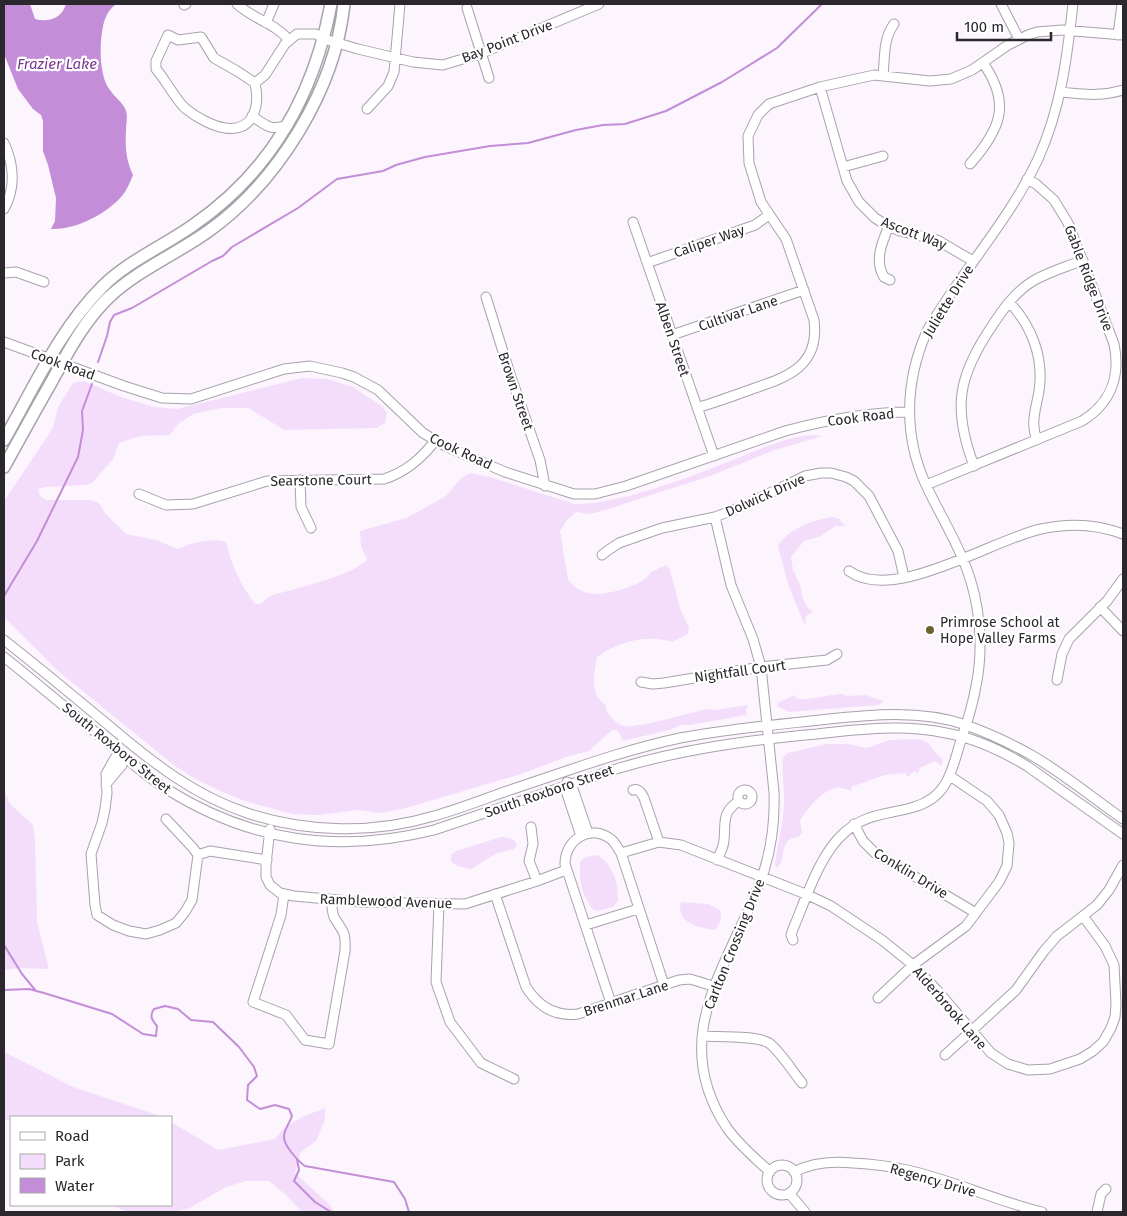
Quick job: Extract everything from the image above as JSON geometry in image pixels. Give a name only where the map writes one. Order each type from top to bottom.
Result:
[{"type":"main road","points":[[4,440],[50,358],[74,320],[102,287],[127,266],[182,233],[216,208],[243,183],[273,146],[288,125],[305,91],[324,39],[331,4]]},
{"type":"main road","points":[[4,467],[83,327],[112,295],[136,276],[211,229],[234,210],[268,174],[298,134],[324,79],[336,43],[344,4]]},
{"type":"street","points":[[237,4],[282,32],[289,40],[284,44],[265,75],[254,83]]},
{"type":"street","points":[[266,22],[274,4]]},
{"type":"street","points":[[367,109],[388,86],[394,72],[400,4]]},
{"type":"street","name":"Bay Point Drive","points":[[289,40],[294,35],[301,33],[316,34],[336,43],[413,62],[443,65],[482,53],[580,8],[599,4]]},
{"type":"street","points":[[1001,4],[1019,39]]},
{"type":"street","name":"Juliette Drive","points":[[950,776],[977,683],[980,631],[974,592],[962,559],[926,485],[914,453],[909,412],[911,378],[920,347],[935,317],[1014,202],[1038,158],[1060,92],[1066,67],[1073,4]]},
{"type":"street","points":[[697,408],[782,379],[804,362],[813,347],[814,320],[804,290],[786,239],[761,202],[749,164],[748,136],[758,114],[769,104],[862,76],[883,75],[919,80],[940,80],[961,76],[1019,39],[1037,32],[1049,30],[1121,35],[1122,4]]},
{"type":"street","points":[[467,8],[489,78]]},
{"type":"street","points":[[883,75],[886,42],[894,24]]},
{"type":"street","points":[[168,35],[178,40],[201,37],[214,58],[237,70],[254,83],[258,96],[257,106],[252,116],[244,124],[237,127],[224,128],[184,108],[156,69],[156,61],[168,35]]},
{"type":"street","points":[[970,164],[988,142],[996,127],[998,117],[999,96],[992,75],[983,63]]},
{"type":"street","name":"Ascott Way","points":[[820,88],[847,181],[858,202],[875,218],[889,226],[900,231],[937,240],[973,261]]},
{"type":"street","points":[[1060,92],[1087,96],[1123,90]]},
{"type":"street","points":[[252,116],[269,128],[273,138],[273,146]]},
{"type":"street","points":[[269,128],[279,128],[288,125]]},
{"type":"street","points":[[4,143],[9,156],[12,182],[9,199],[4,209]]},
{"type":"street","points":[[843,167],[883,156]]},
{"type":"street","name":"Gable Ridge Drive","points":[[926,485],[1082,421],[1104,402],[1115,379],[1117,364],[1114,344],[1068,223],[1061,210],[1046,192],[1027,179]]},
{"type":"street","name":"Caliper Way","points":[[647,263],[755,225],[769,214]]},
{"type":"street","name":"Alben Street","points":[[633,222],[714,456]]},
{"type":"street","points":[[889,226],[881,249],[880,267],[884,277],[890,280]]},
{"type":"street","points":[[974,466],[962,429],[961,408],[962,388],[977,348],[1009,302],[1033,281],[1083,260]]},
{"type":"street","points":[[4,273],[16,272],[44,282]]},
{"type":"street","name":"Cultivar Lane","points":[[672,335],[804,290]]},
{"type":"street","name":"Brown Street","points":[[486,297],[540,460],[545,486]]},
{"type":"street","points":[[1009,302],[1023,318],[1038,352],[1040,388],[1032,424],[1037,440]]},
{"type":"street","name":"Cook Road","points":[[4,342],[124,386],[155,396],[183,400],[202,396],[284,369],[310,366],[321,367],[342,373],[372,386],[419,429],[436,441],[505,472],[574,494],[595,494],[626,486],[785,431],[815,423],[873,413],[909,412]]},
{"type":"street","name":"Searstone Court","points":[[139,494],[166,505],[193,504],[267,481],[384,479],[397,475],[415,463],[436,441]]},
{"type":"street","name":"Dolwick Drive","points":[[602,555],[618,543],[662,528],[715,517],[743,506],[805,476],[821,473],[837,474],[854,481],[869,496],[898,551],[904,577]]},
{"type":"street","points":[[300,480],[301,507],[311,528]]},
{"type":"street","name":"Carlton Crossing Drive","points":[[715,517],[730,585],[754,639],[761,667],[775,812],[770,850],[761,877],[713,986],[705,1012],[702,1036],[704,1072],[713,1101],[735,1139],[770,1172]]},
{"type":"street","points":[[849,571],[858,576],[874,579],[904,577],[935,570],[1025,533],[1056,526],[1086,525],[1123,534]]},
{"type":"street","points":[[1057,680],[1062,654],[1069,639],[1100,607],[1123,579]]},
{"type":"street","points":[[1100,607],[1123,631]]},
{"type":"street","name":"South Roxboro Street","points":[[4,640],[139,752],[173,777],[205,796],[227,806],[291,824],[328,828],[363,829],[386,827],[436,816],[627,751],[680,738],[767,725],[877,715],[935,718],[966,726],[1033,756],[1123,819]]},
{"type":"street","name":"Nightfall Court","points":[[642,682],[664,683],[761,667],[827,660],[838,654]]},
{"type":"street","name":"South Roxboro Street","points":[[4,657],[122,758],[163,787],[212,814],[270,834],[309,841],[387,840],[434,830],[641,761],[670,754],[769,738],[905,728],[962,736],[989,746],[1027,766],[1123,834]]},
{"type":"street","points":[[122,758],[122,765],[106,784],[107,793],[102,823],[91,854],[97,915],[113,925],[129,931],[146,934],[160,930],[176,923],[192,900],[198,855],[166,819]]},
{"type":"street","points":[[563,772],[568,785],[573,789],[584,835]]},
{"type":"street","points":[[793,940],[792,932],[829,850],[845,832],[854,824],[872,816],[922,804],[938,793],[950,776],[994,808],[1004,823],[1008,833],[1009,856],[1004,873],[966,926],[913,965],[878,998]]},
{"type":"street","points":[[621,853],[659,842],[644,798],[641,792],[633,790]]},
{"type":"street","points":[[717,860],[723,846],[725,817],[731,807],[739,801]]},
{"type":"street","points":[[272,820],[266,877],[270,885],[284,894],[281,915],[253,1002],[286,1015],[305,1040],[329,1044],[346,937],[341,925],[333,916],[331,900]]},
{"type":"street","name":"Conklin Drive","points":[[854,824],[863,841],[875,853],[976,913]]},
{"type":"street","points":[[530,827],[533,844],[529,862],[537,882]]},
{"type":"street","points":[[611,1003],[566,870],[565,858],[568,848],[573,841],[584,835],[606,836],[615,843],[621,853],[664,986]]},
{"type":"street","name":"Alderbrook Lane","points":[[659,842],[681,845],[831,906],[882,940],[913,965],[936,989],[982,1045],[1000,1060],[1028,1070],[1059,1067],[1080,1059],[1103,1042],[1111,1028],[1114,1017],[1115,971],[1110,954],[1083,916]]},
{"type":"street","points":[[198,855],[210,851],[267,860]]},
{"type":"street","points":[[945,1055],[1024,982],[1044,951],[1057,936],[1104,897],[1123,865]]},
{"type":"street","name":"Ramblewood Avenue","points":[[284,894],[331,900],[465,904],[537,882],[566,870]]},
{"type":"street","name":"Brenmar Lane","points":[[495,894],[526,987],[536,1001],[547,1009],[566,1014],[578,1014],[678,980],[690,979],[713,986]]},
{"type":"street","points":[[438,904],[436,982],[450,1022],[481,1063],[514,1079]]},
{"type":"street","points":[[586,925],[638,909]]},
{"type":"street","points":[[702,1036],[765,1041],[773,1047],[802,1083]]},
{"type":"street","name":"Regency Drive","points":[[794,1172],[818,1163],[835,1161],[890,1166],[926,1175],[1042,1212]]},
{"type":"street","points":[[782,1166],[794,1172],[795,1186],[789,1193],[780,1195],[771,1190],[767,1181],[773,1168],[782,1166]]},
{"type":"street","points":[[1097,1212],[1101,1194],[1106,1189]]},
{"type":"street","points":[[789,1193],[805,1212]]},
{"type":"green space","points":[[302,378],[327,379],[353,387],[383,407],[387,413],[385,423],[376,428],[284,430],[249,408],[221,408],[193,414],[177,425],[170,435],[140,436],[119,443],[113,459],[92,483],[38,489],[40,496],[46,500],[91,500],[99,503],[105,513],[126,534],[156,540],[178,549],[208,540],[226,542],[234,567],[245,590],[255,604],[261,604],[270,596],[307,586],[349,571],[360,565],[367,559],[361,546],[360,531],[406,518],[446,496],[460,479],[470,473],[490,477],[574,504],[593,503],[657,488],[791,438],[812,435],[822,436],[772,451],[713,475],[602,511],[590,514],[576,512],[567,520],[560,531],[568,579],[579,590],[587,593],[600,594],[626,588],[642,581],[651,572],[666,565],[670,570],[680,608],[689,628],[688,634],[672,642],[653,639],[633,641],[614,647],[597,657],[594,677],[595,690],[597,696],[606,705],[606,710],[613,720],[620,725],[630,726],[651,723],[706,709],[715,710],[749,705],[746,709],[747,715],[681,725],[669,730],[627,740],[622,740],[616,730],[611,731],[589,751],[566,757],[518,775],[406,808],[381,813],[358,810],[318,815],[292,814],[245,801],[220,791],[175,766],[58,671],[4,617],[4,501],[53,428],[58,407],[73,383],[84,381],[121,397],[154,407],[177,409]]},
{"type":"green space","points":[[833,517],[839,519],[845,526],[836,526],[819,537],[804,541],[791,557],[793,570],[801,587],[802,596],[807,607],[813,612],[806,616],[805,626],[788,584],[778,546],[788,534],[802,526]]},
{"type":"green space","points":[[841,694],[847,696],[865,695],[884,701],[879,705],[789,712],[777,706],[778,703],[795,695],[797,699],[803,699]]},
{"type":"green space","points":[[915,739],[929,744],[942,759],[941,766],[935,761],[920,768],[918,774],[915,771],[907,777],[906,773],[885,775],[851,787],[852,791],[838,788],[825,792],[810,806],[800,821],[802,833],[798,837],[787,841],[782,860],[777,868],[775,866],[784,804],[783,757],[788,753],[826,744],[848,744],[867,748],[890,740]]},
{"type":"green space","points":[[4,791],[10,804],[33,825],[37,922],[49,969],[19,968],[4,970]]},
{"type":"green space","points":[[501,837],[512,840],[517,845],[514,849],[497,853],[471,869],[457,866],[451,861],[451,855],[456,851]]},
{"type":"green space","points":[[598,855],[608,864],[614,875],[618,901],[613,907],[597,911],[592,909],[583,893],[580,878],[580,862],[586,857]]},
{"type":"green space","points":[[681,902],[708,904],[720,910],[720,920],[715,930],[696,926],[685,920],[680,909]]},
{"type":"green space","points":[[4,1052],[73,1087],[160,1116],[10,1116],[10,1121],[4,1119]]},
{"type":"green space","points":[[325,1108],[325,1120],[316,1141],[300,1153],[295,1173],[328,1203],[335,1212],[302,1212],[269,1181],[246,1181],[226,1187],[188,1209],[170,1212],[128,1212],[113,1206],[172,1206],[172,1123],[218,1150],[275,1139],[284,1128],[302,1117]]},
{"type":"water","name":"Frazier Lake","points":[[4,4],[30,4],[35,19],[50,20],[61,13],[66,4],[116,4],[105,19],[101,56],[106,83],[126,111],[126,153],[133,175],[122,196],[115,203],[99,215],[80,224],[61,229],[51,229],[55,221],[56,198],[43,151],[43,121],[41,115],[33,109],[18,89],[4,54]]},
{"type":"waterway","points":[[98,362],[110,322],[114,315],[132,308],[223,256],[232,247],[298,208],[337,179],[383,171],[396,165],[425,157],[490,146],[528,143],[576,130],[603,125],[625,124],[666,111],[722,82],[777,48],[822,4]]},
{"type":"waterway","points":[[4,596],[37,541],[78,457],[83,430],[82,411],[92,384]]},
{"type":"waterway","points":[[4,945],[22,974],[36,991]]},
{"type":"waterway","points":[[4,990],[29,989],[44,993],[112,1014],[143,1034],[156,1036],[157,1026],[151,1016],[154,1009],[165,1006],[178,1009],[191,1020],[213,1022],[239,1047],[254,1067],[257,1076],[248,1085],[247,1100],[260,1109],[275,1105],[289,1109],[292,1116],[285,1131],[284,1140],[288,1148],[305,1166],[394,1182],[405,1199],[409,1212]]},
{"type":"waterway","points":[[297,1159],[299,1170],[294,1181],[315,1202],[331,1212]]},
{"type":"place","name":"Primrose School at Hope Valley Farms","points":[[930,630]]}]
